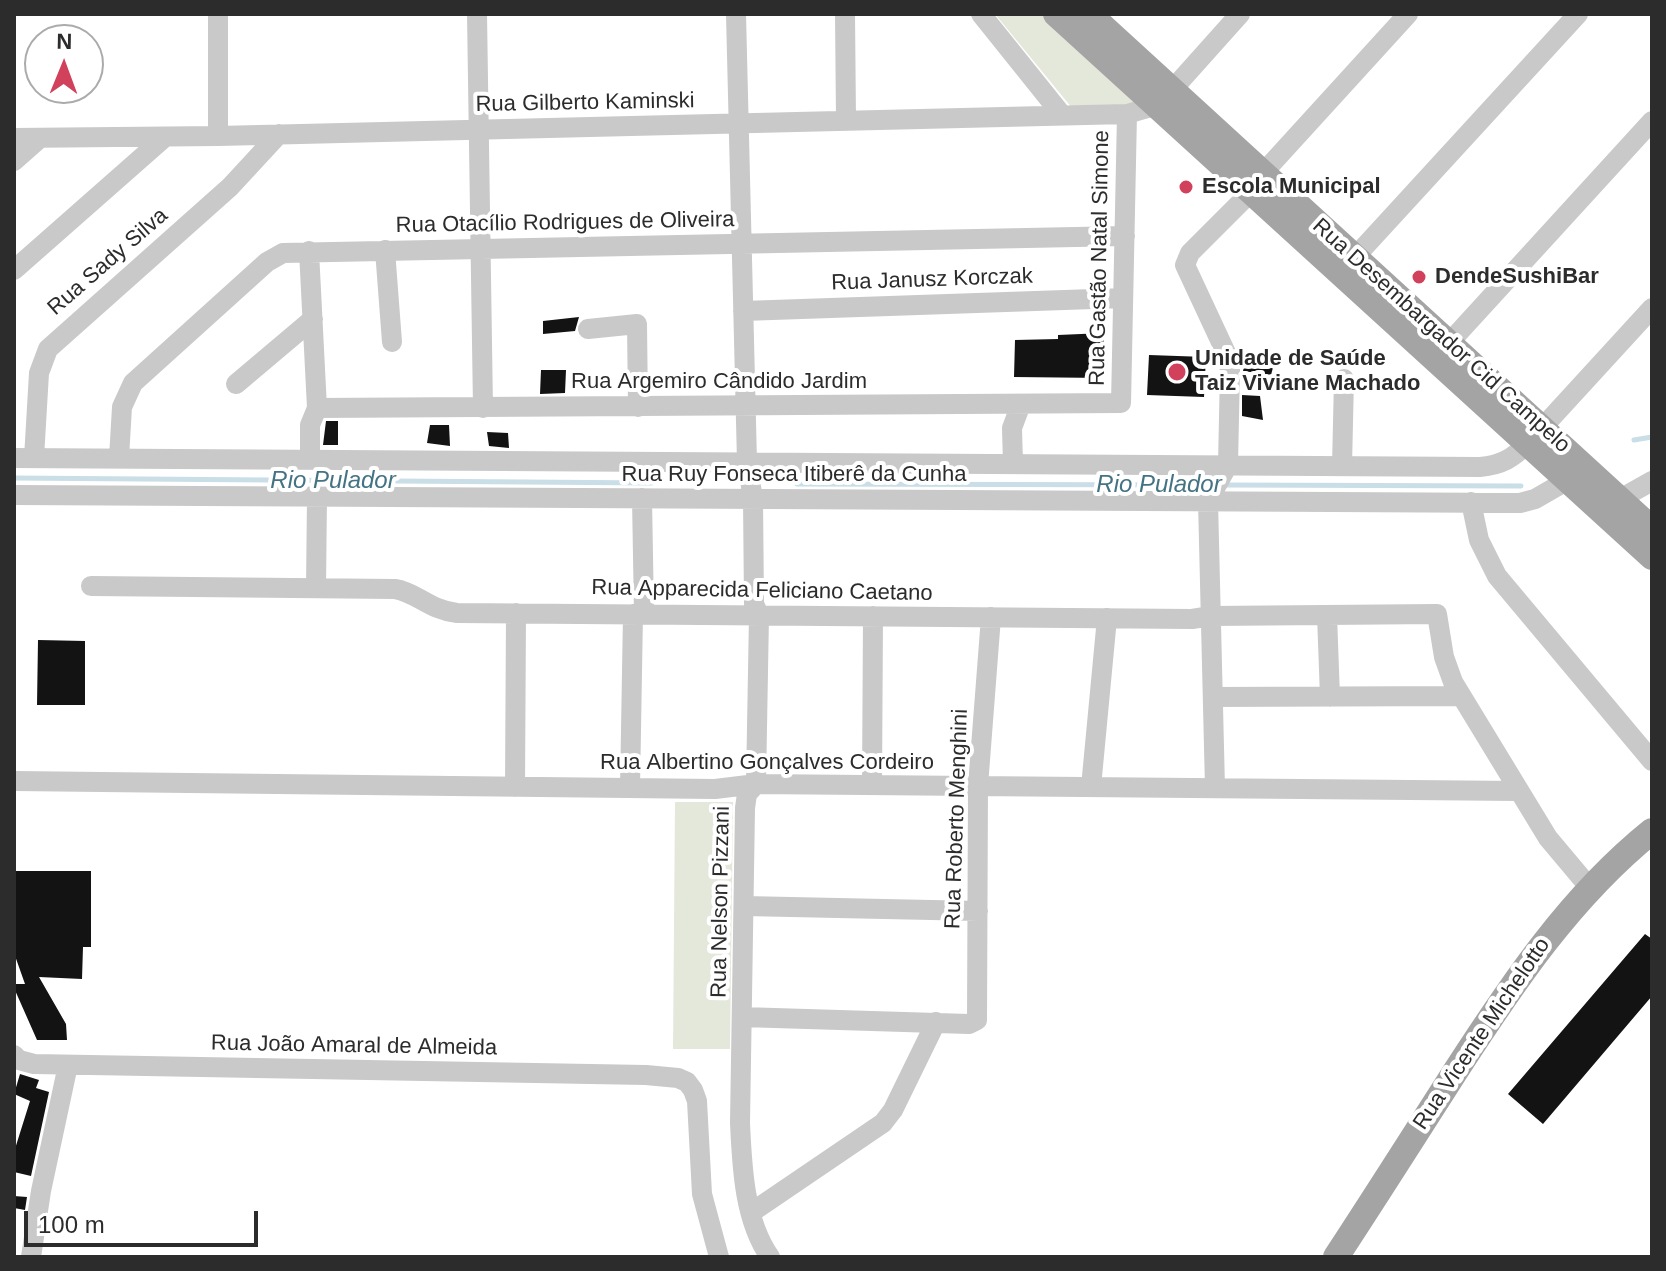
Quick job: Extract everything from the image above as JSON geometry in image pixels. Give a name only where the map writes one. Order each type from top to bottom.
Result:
[{"type":"main road","name":"Rua Desembargador Cid Campelo","points":[[1056,14],[1164,98],[1535,436],[1620,499],[1652,529]]},
{"type":"main road","name":"Rua Desembargador Cid Campelo","points":[[1089,14],[1164,98]]},
{"type":"main road","name":"Rua Desembargador Cid Campelo","points":[[1258,182],[1355,257],[1449,343],[1535,436],[1568,480],[1652,557]]},
{"type":"main road","name":"Rua Vicente Michelotto","points":[[1336,1257],[1510,989],[1552,932],[1590,888],[1652,831]]},
{"type":"street","points":[[218,14],[218,136]]},
{"type":"street","points":[[477,14],[483,408]]},
{"type":"street","name":"Rua Nelson Pizzani","points":[[736,14],[747,462],[753,499],[754,604],[759,615],[756,784],[747,794],[745,808],[741,1148],[752,1212],[764,1255]]},
{"type":"street","points":[[845,14],[846,120]]},
{"type":"street","points":[[981,14],[1062,115]]},
{"type":"street","points":[[1164,98],[1240,14]]},
{"type":"street","points":[[1215,788],[1208,501],[1228,465],[1229,361],[1185,265],[1190,253],[1408,14]]},
{"type":"street","points":[[1355,257],[1578,14]]},
{"type":"street","name":"Rua Gilberto Kaminski","points":[[14,138],[1127,114],[1164,98]]},
{"type":"street","name":"Rua Gastão Natal Simone","points":[[1121,403],[1127,114]]},
{"type":"street","points":[[1449,343],[1652,121]]},
{"type":"street","name":"Rua Sady Silva","points":[[24,458],[39,373],[48,349],[230,187],[279,134]]},
{"type":"street","points":[[14,270],[165,137]]},
{"type":"street","points":[[14,161],[40,138]]},
{"type":"street","name":"Rua Otacílio Rodrigues de Oliveira","points":[[119,458],[122,407],[133,383],[267,262],[283,253],[1125,236]]},
{"type":"street","points":[[385,250],[392,342]]},
{"type":"street","points":[[309,251],[317,408],[310,425],[310,460]]},
{"type":"street","name":"Rua Janusz Korczak","points":[[743,311],[1123,298]]},
{"type":"street","name":"Rua Ruy Fonseca Itiberê da Cunha","points":[[24,458],[1491,466],[1513,458],[1652,308]]},
{"type":"street","points":[[236,384],[313,319]]},
{"type":"street","points":[[588,329],[637,324],[638,407]]},
{"type":"street","points":[[1342,466],[1344,379]]},
{"type":"street","name":"Rua Argemiro Cândido Jardim","points":[[317,408],[1121,403]]},
{"type":"street","points":[[1013,464],[1012,428],[1021,404]]},
{"type":"street","name":"Rua Ruy Fonseca Itiberê da Cunha","points":[[14,495],[1528,502],[1568,480]]},
{"type":"street","points":[[1620,499],[1652,481]]},
{"type":"street","points":[[316,588],[317,497]]},
{"type":"street","points":[[630,788],[642,498]]},
{"type":"street","points":[[1471,502],[1479,540],[1497,576],[1652,761]]},
{"type":"street","name":"Rua Apparecida Feliciano Caetano","points":[[91,586],[400,589],[429,606],[448,612],[1192,619],[1211,616],[1437,614],[1448,670],[1461,696]]},
{"type":"street","points":[[515,787],[516,613]]},
{"type":"street","points":[[1327,615],[1330,697]]},
{"type":"street","points":[[872,785],[873,616]]},
{"type":"street","name":"Rua Roberto Menghini","points":[[936,1022],[975,1023],[978,1017],[978,786],[991,617]]},
{"type":"street","points":[[1091,787],[1107,618]]},
{"type":"street","points":[[1213,697],[1461,696],[1554,846],[1590,888]]},
{"type":"street","name":"Rua Albertino Gonçalves Cordeiro","points":[[14,781],[715,789],[756,784],[1519,791]]},
{"type":"street","points":[[744,906],[978,911]]},
{"type":"street","points":[[742,1017],[936,1022],[893,1110],[883,1123],[752,1212]]},
{"type":"street","name":"Rua João Amaral de Almeida","points":[[16,1057],[34,1064],[678,1078],[687,1082],[697,1101],[702,1194],[719,1257]]},
{"type":"street","points":[[31,1257],[41,1191],[68,1065]]},
{"type":"shaded area","points":[[995,14],[1042,14],[1142,107],[1072,108]]},
{"type":"shaded area","points":[[675,802],[733,802],[730,1049],[673,1049]]},
{"type":"building","points":[[579,317],[575,331],[543,334],[543,321]]},
{"type":"building","points":[[1104,333],[1104,378],[1014,377],[1015,340]]},
{"type":"building","points":[[1248,351],[1264,354],[1265,360],[1275,360],[1271,375],[1243,371]]},
{"type":"building","name":"Unidade de Saúde Taiz Viviane Machado","points":[[1149,355],[1206,357],[1204,397],[1147,395]]},
{"type":"building","points":[[541,370],[566,370],[565,393],[540,394]]},
{"type":"building","points":[[1242,395],[1260,396],[1263,420],[1242,416]]},
{"type":"building","points":[[326,421],[338,421],[338,445],[323,445]]},
{"type":"building","points":[[430,425],[449,425],[450,446],[427,443]]},
{"type":"building","points":[[487,432],[508,433],[509,448],[489,446]]},
{"type":"building","points":[[38,640],[85,641],[85,705],[37,705]]},
{"type":"building","points":[[14,871],[91,871],[91,947],[83,947],[82,979],[39,977],[66,1024],[67,1040],[37,1040],[14,988],[14,984],[25,984],[14,953]]},
{"type":"building","points":[[1645,934],[1652,939],[1652,996],[1543,1124],[1508,1094]]},
{"type":"building","points":[[20,1074],[39,1080],[36,1088],[49,1092],[31,1176],[14,1172],[14,1152],[30,1101],[14,1094]]},
{"type":"building","points":[[14,1196],[27,1197],[25,1210],[14,1208]]},
{"type":"waterway","name":"Rio Pulador","points":[[1634,440],[1652,437]]},
{"type":"waterway","name":"Rio Pulador","points":[[14,478],[652,483]]},
{"type":"waterway","name":"Rio Pulador","points":[[797,484],[1208,485]]},
{"type":"waterway","name":"Rio Pulador","points":[[1222,485],[1521,486]]},
{"type":"place","name":"Escola Municipal","points":[[1186,187]]},
{"type":"place","name":"DendeSushiBar","points":[[1419,277]]},
{"type":"place","name":"Unidade de Saúde Taiz Viviane Machado","points":[[1177,372]]}]
